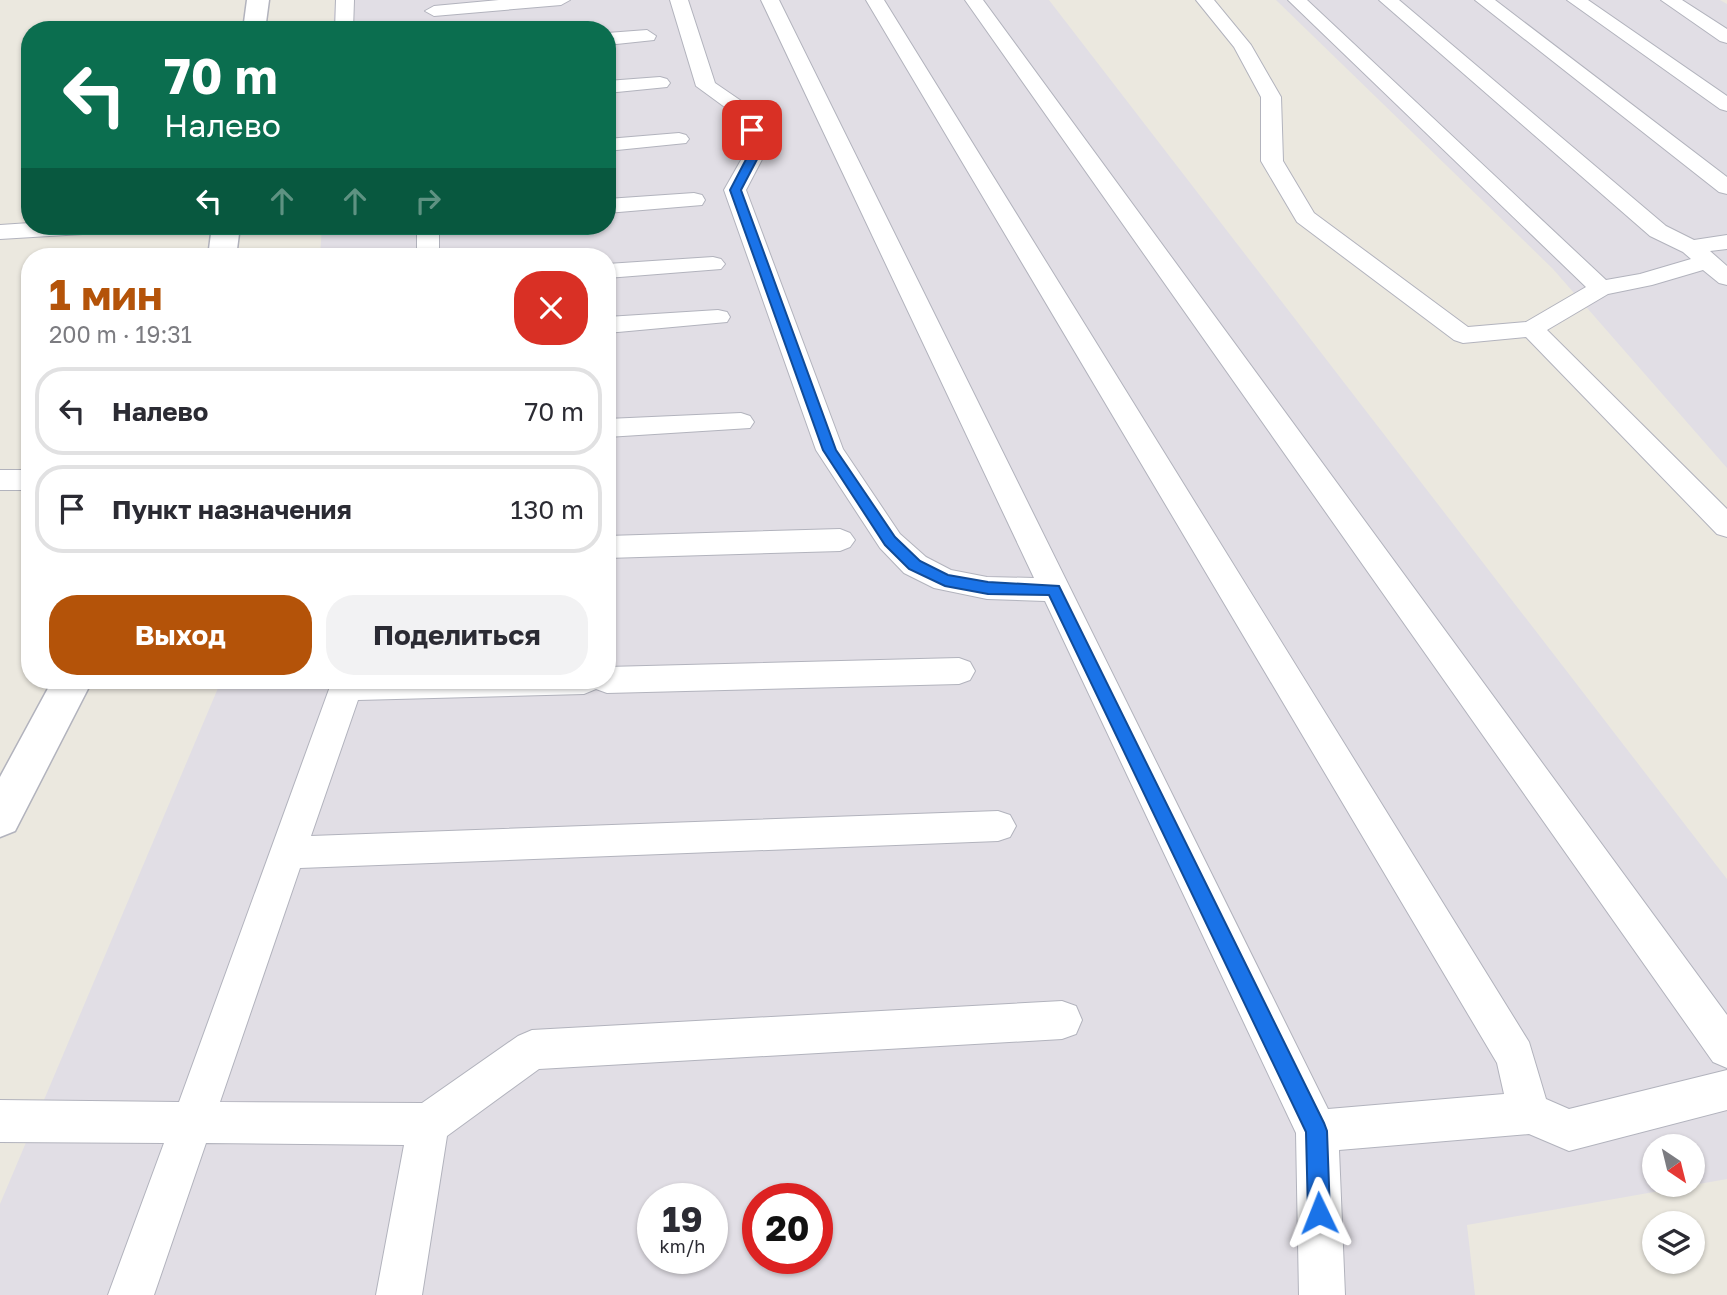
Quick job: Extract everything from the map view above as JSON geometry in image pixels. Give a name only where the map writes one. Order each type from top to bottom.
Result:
[{"type":"street","points":[[255,21],[258,0]]},
{"type":"street","points":[[0,818],[68,689]]},
{"type":"lane","points":[[344,21],[345,0]]},
{"type":"lane","points":[[434,14],[561,0]]},
{"type":"lane","points":[[679,0],[706,86],[747,113],[759,146],[735,190],[830,450],[890,541],[915,565],[945,580],[988,588],[1054,590]]},
{"type":"lane","points":[[770,0],[1317,1131],[1322,1295]]},
{"type":"lane","points":[[875,0],[1515,1056],[1528,1113]]},
{"type":"lane","points":[[974,0],[1727,1048]]},
{"type":"lane","points":[[1205,0],[1242,45],[1271,97],[1272,161],[1305,217],[1463,335],[1532,330],[1601,288],[1644,280],[1727,242]]},
{"type":"lane","points":[[1297,0],[1601,288]]},
{"type":"lane","points":[[1388,0],[1658,231],[1699,254],[1727,278]]},
{"type":"lane","points":[[1484,0],[1727,187]]},
{"type":"lane","points":[[1576,0],[1727,105]]},
{"type":"lane","points":[[1670,0],[1727,37]]},
{"type":"lane","points":[[616,38],[647,36]]},
{"type":"lane","points":[[616,86],[660,83]]},
{"type":"lane","points":[[616,144],[680,138]]},
{"type":"lane","points":[[616,205],[694,200]]},
{"type":"lane","points":[[0,232],[21,231]]},
{"type":"lane","points":[[616,270],[713,264]]},
{"type":"lane","points":[[616,324],[718,317]]},
{"type":"lane","points":[[1532,330],[1727,527]]},
{"type":"lane","points":[[616,428],[740,422]]},
{"type":"lane","points":[[0,480],[21,480]]},
{"type":"lane","points":[[616,547],[840,540]]},
{"type":"lane","points":[[616,680],[959,671]]},
{"type":"lane","points":[[131,1295],[345,689]]},
{"type":"lane","points":[[287,853],[998,826]]},
{"type":"lane","points":[[0,1121],[428,1124],[532,1050],[1062,1020]]},
{"type":"lane","points":[[1317,1131],[1528,1113],[1570,1130],[1727,1090]]},
{"type":"lane","points":[[399,1295],[428,1124]]},
{"type":"shaded area","points":[[335,0],[1049,0],[1727,879],[1727,1179],[1705,1183],[1705,1134],[1642,1134],[1642,1194],[1467,1225],[1475,1295],[0,1295],[0,1204],[218,689],[616,689],[616,248],[321,248],[321,235],[616,235],[616,21],[334,21]]},
{"type":"shaded area","points":[[1276,0],[1720,0],[1727,4],[1727,468],[1553,269]]},
{"type":"route","points":[[752,130],[759,146],[735,190],[830,450],[890,541],[915,565],[945,580],[988,588],[1054,590],[1317,1131],[1319,1213]]}]
